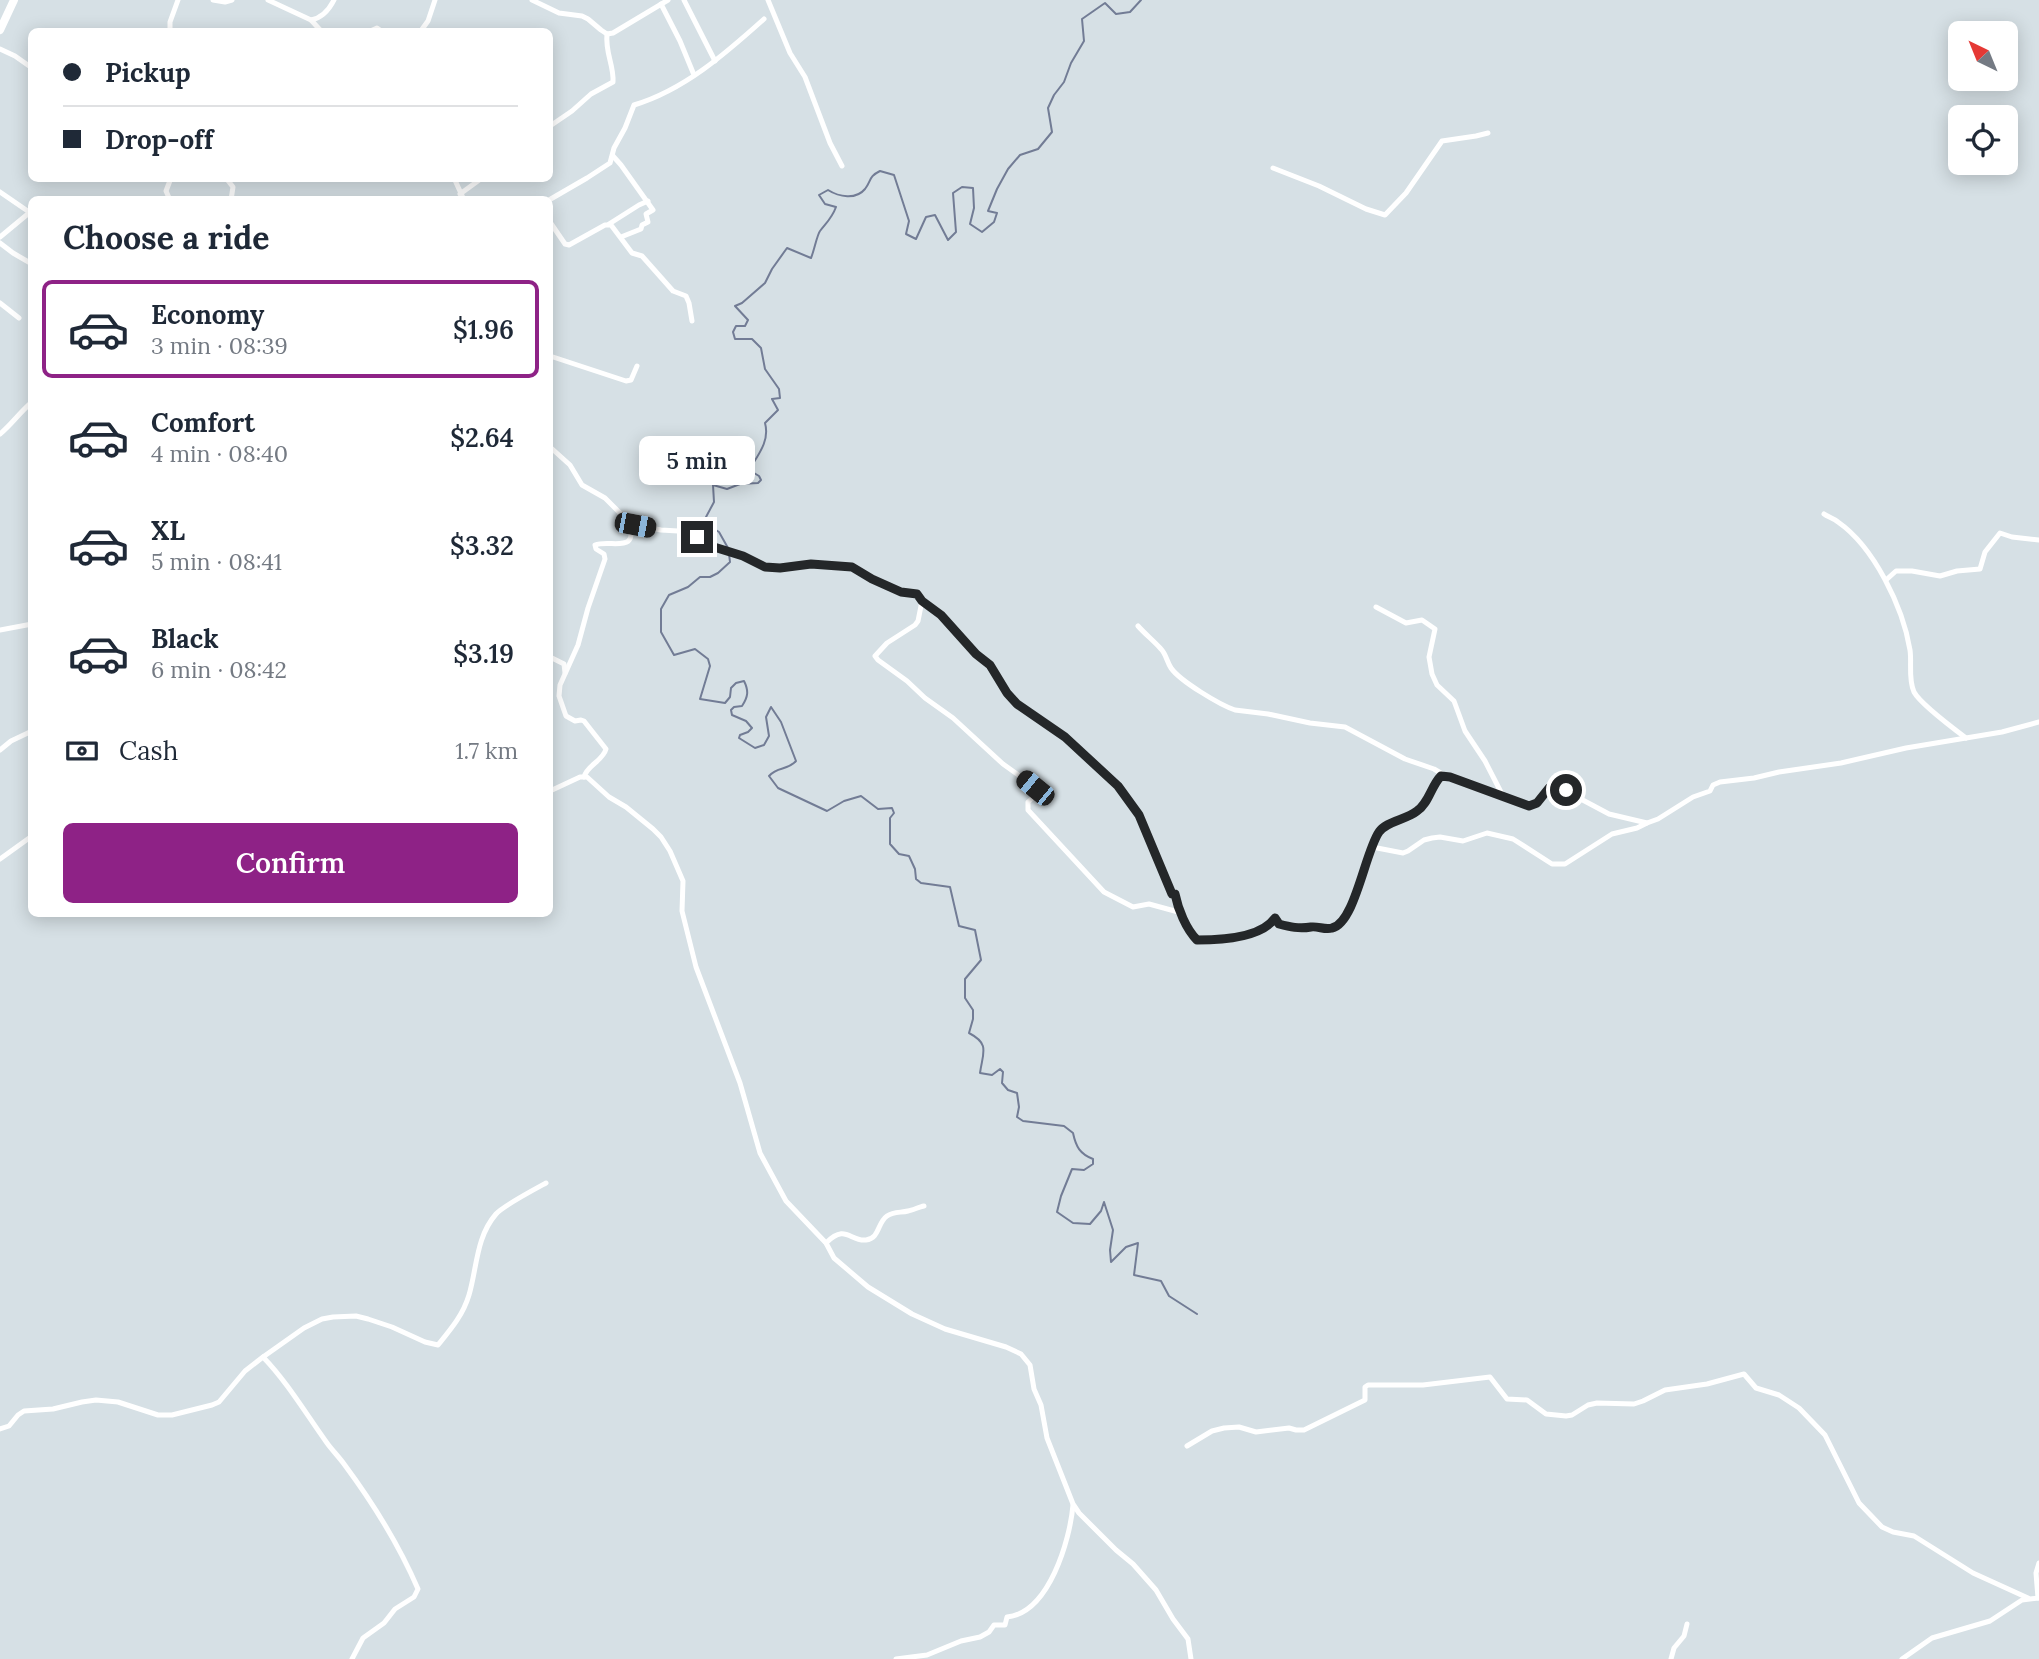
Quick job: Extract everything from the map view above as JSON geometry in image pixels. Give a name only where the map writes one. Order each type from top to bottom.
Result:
[{"type":"main road","points":[[0,30],[14,0]]},
{"type":"street","points":[[170,28],[178,0]]},
{"type":"street","points":[[213,0],[232,0]]},
{"type":"street","points":[[268,0],[315,21],[319,28]]},
{"type":"street","points":[[315,21],[328,10],[334,0]]},
{"type":"street","points":[[423,28],[434,3],[428,0]]},
{"type":"street","points":[[532,0],[559,13],[582,16],[607,34],[668,0]]},
{"type":"street","points":[[684,0],[715,61]]},
{"type":"street","points":[[768,0],[790,53],[805,77],[830,143],[842,166]]},
{"type":"street","points":[[661,4],[694,75]]},
{"type":"street","points":[[553,198],[610,163],[634,105],[664,94],[694,75],[715,61],[764,19]]},
{"type":"street","points":[[553,123],[591,94],[613,82],[606,49],[607,34]]},
{"type":"street","points":[[0,50],[28,65]]},
{"type":"street","points":[[1273,168],[1385,215],[1406,193],[1442,141],[1488,133]]},
{"type":"street","points":[[613,156],[653,210],[646,214],[647,223],[642,225],[641,229],[621,237]]},
{"type":"street","points":[[463,196],[478,182]]},
{"type":"street","points":[[0,192],[28,213]]},
{"type":"street","points":[[553,226],[565,244],[569,245],[648,201]]},
{"type":"street","points":[[0,237],[28,216]]},
{"type":"street","points":[[609,224],[632,253],[642,256],[669,288],[686,296],[692,321]]},
{"type":"street","points":[[0,243],[28,262]]},
{"type":"street","points":[[0,303],[19,318]]},
{"type":"street","points":[[553,357],[626,381],[631,380],[637,366]]},
{"type":"street","points":[[0,434],[28,406]]},
{"type":"street","points":[[553,450],[570,465],[582,485],[605,498],[635,525],[678,531],[697,537],[714,547],[743,556],[765,567],[811,564],[852,567],[901,592],[917,594],[990,665],[1017,704],[1065,737],[1108,776],[1129,800],[1139,815],[1153,852],[1191,933],[1199,940],[1223,939],[1254,932],[1270,924],[1275,918],[1279,924],[1303,929],[1312,926],[1334,928],[1343,921],[1354,900],[1371,847],[1382,828],[1420,809],[1438,778],[1444,775]]},
{"type":"street","points":[[1824,514],[1849,531],[1869,554],[1886,580],[1910,647],[1910,676],[1915,692],[1924,704],[1966,738]]},
{"type":"street","points":[[584,777],[587,769],[606,749],[584,721],[575,721],[565,714],[559,688],[578,645],[587,608],[605,559],[595,545],[621,545],[627,542],[632,531],[628,521]]},
{"type":"street","points":[[1886,580],[1896,571],[1940,576],[1980,569],[1984,555],[2000,533],[2039,540]]},
{"type":"street","points":[[922,601],[918,621],[885,645],[876,656],[878,660],[954,718],[1003,764],[1038,791],[1028,802],[1028,810],[1104,892],[1133,907],[1149,904],[1182,913]]},
{"type":"street","points":[[1376,607],[1403,622],[1409,624],[1422,620],[1435,629],[1429,657],[1432,674],[1437,685],[1454,701],[1465,731],[1504,797]]},
{"type":"street","points":[[0,630],[28,625]]},
{"type":"street","points":[[1138,625],[1164,652],[1174,671],[1226,707],[1349,729],[1405,759],[1524,805],[1533,806],[1549,788],[1557,787],[1609,814],[1647,823]]},
{"type":"street","points":[[553,658],[562,663],[565,673]]},
{"type":"street","points":[[562,663],[571,659]]},
{"type":"street","points":[[1371,847],[1403,853],[1432,838],[1463,841],[1487,833],[1513,839],[1552,864],[1566,864],[1612,834],[1637,828],[1693,797],[1710,791],[1713,785],[1720,782],[1842,763],[1906,748],[2003,732],[2039,722]]},
{"type":"street","points":[[0,750],[10,741],[28,733]]},
{"type":"street","points":[[553,790],[584,777],[589,778],[609,797],[662,837],[683,881],[682,911],[696,967],[740,1083],[760,1153],[786,1201],[826,1243],[834,1258],[868,1287],[912,1314],[945,1329],[1006,1347],[1026,1359],[1041,1405],[1047,1438],[1073,1504],[1156,1590],[1188,1639],[1191,1659]]},
{"type":"street","points":[[0,859],[28,839]]},
{"type":"street","points":[[0,1429],[9,1426],[24,1411],[53,1409],[89,1401],[118,1402],[158,1416],[190,1411],[219,1402],[245,1371],[304,1328],[322,1319],[356,1316],[438,1345],[457,1323],[469,1295],[476,1257],[494,1216],[501,1209],[546,1183]]},
{"type":"street","points":[[826,1243],[831,1237],[842,1234],[863,1240],[872,1238],[887,1216],[924,1206]]},
{"type":"street","points":[[263,1357],[283,1379],[344,1463],[393,1538],[418,1589],[414,1597],[395,1609],[384,1623],[363,1638],[352,1659]]},
{"type":"street","points":[[1187,1446],[1212,1431],[1224,1428],[1239,1427],[1256,1432],[1289,1427],[1304,1430],[1364,1400],[1365,1387],[1368,1385],[1423,1385],[1490,1377],[1507,1399],[1527,1400],[1546,1414],[1566,1416],[1597,1403],[1631,1404],[1665,1390],[1707,1384],[1744,1374],[1756,1388],[1779,1395],[1799,1408],[1825,1435],[1858,1503],[1882,1527],[1916,1536],[1973,1573],[2028,1598]]},
{"type":"street","points":[[896,1659],[927,1655],[961,1641],[985,1635],[994,1625],[1005,1625],[1007,1617],[1023,1612],[1054,1578],[1072,1520],[1073,1504]]},
{"type":"street","points":[[1902,1659],[1932,1638],[1990,1621],[2018,1602],[2039,1598],[2036,1573],[2039,1563]]},
{"type":"street","points":[[1671,1659],[1674,1648],[1684,1636],[1687,1624]]},
{"type":"waterway","points":[[728,548],[719,532],[708,525],[706,517],[714,502],[713,485],[727,489],[740,484],[758,483],[761,480],[749,470],[765,442],[765,423],[778,410],[772,399],[780,398],[779,389],[765,369],[761,348],[752,339],[735,339],[733,332],[736,326],[745,326],[748,320],[735,306],[765,283],[787,248],[811,258],[819,233],[836,207],[825,204],[819,195],[828,190],[842,196],[857,195],[880,171],[894,175],[909,221],[906,234],[916,239],[926,217],[935,215],[948,240],[956,232],[953,193],[962,187],[973,188],[974,208],[970,224],[982,232],[994,222],[997,213],[988,211],[1008,169],[1020,155],[1038,149],[1052,132],[1048,108],[1084,41],[1082,19],[1105,3],[1116,14],[1130,12],[1141,0]]},
{"type":"waterway","points":[[729,554],[730,562],[718,573],[710,577],[700,577],[688,587],[669,595],[661,609],[661,632],[674,655],[695,649],[708,659],[710,666],[700,699],[725,703],[730,697],[731,688],[744,681],[746,700],[742,706],[731,710],[732,715],[746,721],[752,728],[739,738],[755,748],[764,745],[769,736],[766,717],[771,707],[781,722],[796,761],[769,776],[778,788],[827,811],[844,801],[861,796],[878,809],[892,808],[894,813],[890,818],[890,844],[899,854],[909,856],[916,879],[921,883],[950,887],[959,926],[975,930],[981,960],[965,979],[965,998],[973,1010],[969,1033],[980,1041],[984,1049],[980,1073],[992,1075],[1000,1069],[1003,1072],[1002,1083],[1008,1090],[1017,1093],[1017,1117],[1023,1121],[1064,1126],[1073,1133],[1082,1152],[1093,1159],[1093,1164],[1084,1170],[1072,1169],[1057,1212],[1073,1223],[1090,1224],[1101,1211],[1104,1202],[1113,1230],[1111,1262],[1126,1247],[1138,1243],[1134,1275],[1161,1281],[1169,1296],[1197,1314]]},
{"type":"route","points":[[697,537],[714,547],[743,556],[765,567],[831,564],[852,567],[901,592],[917,594],[990,665],[1017,704],[1065,737],[1108,776],[1129,800],[1139,815],[1186,925],[1197,940],[1223,939],[1254,932],[1270,924],[1275,918],[1279,924],[1303,929],[1312,926],[1329,929],[1337,926],[1343,921],[1354,900],[1371,847],[1380,830],[1418,810],[1441,776],[1529,806],[1537,803],[1549,788],[1566,790]]}]
